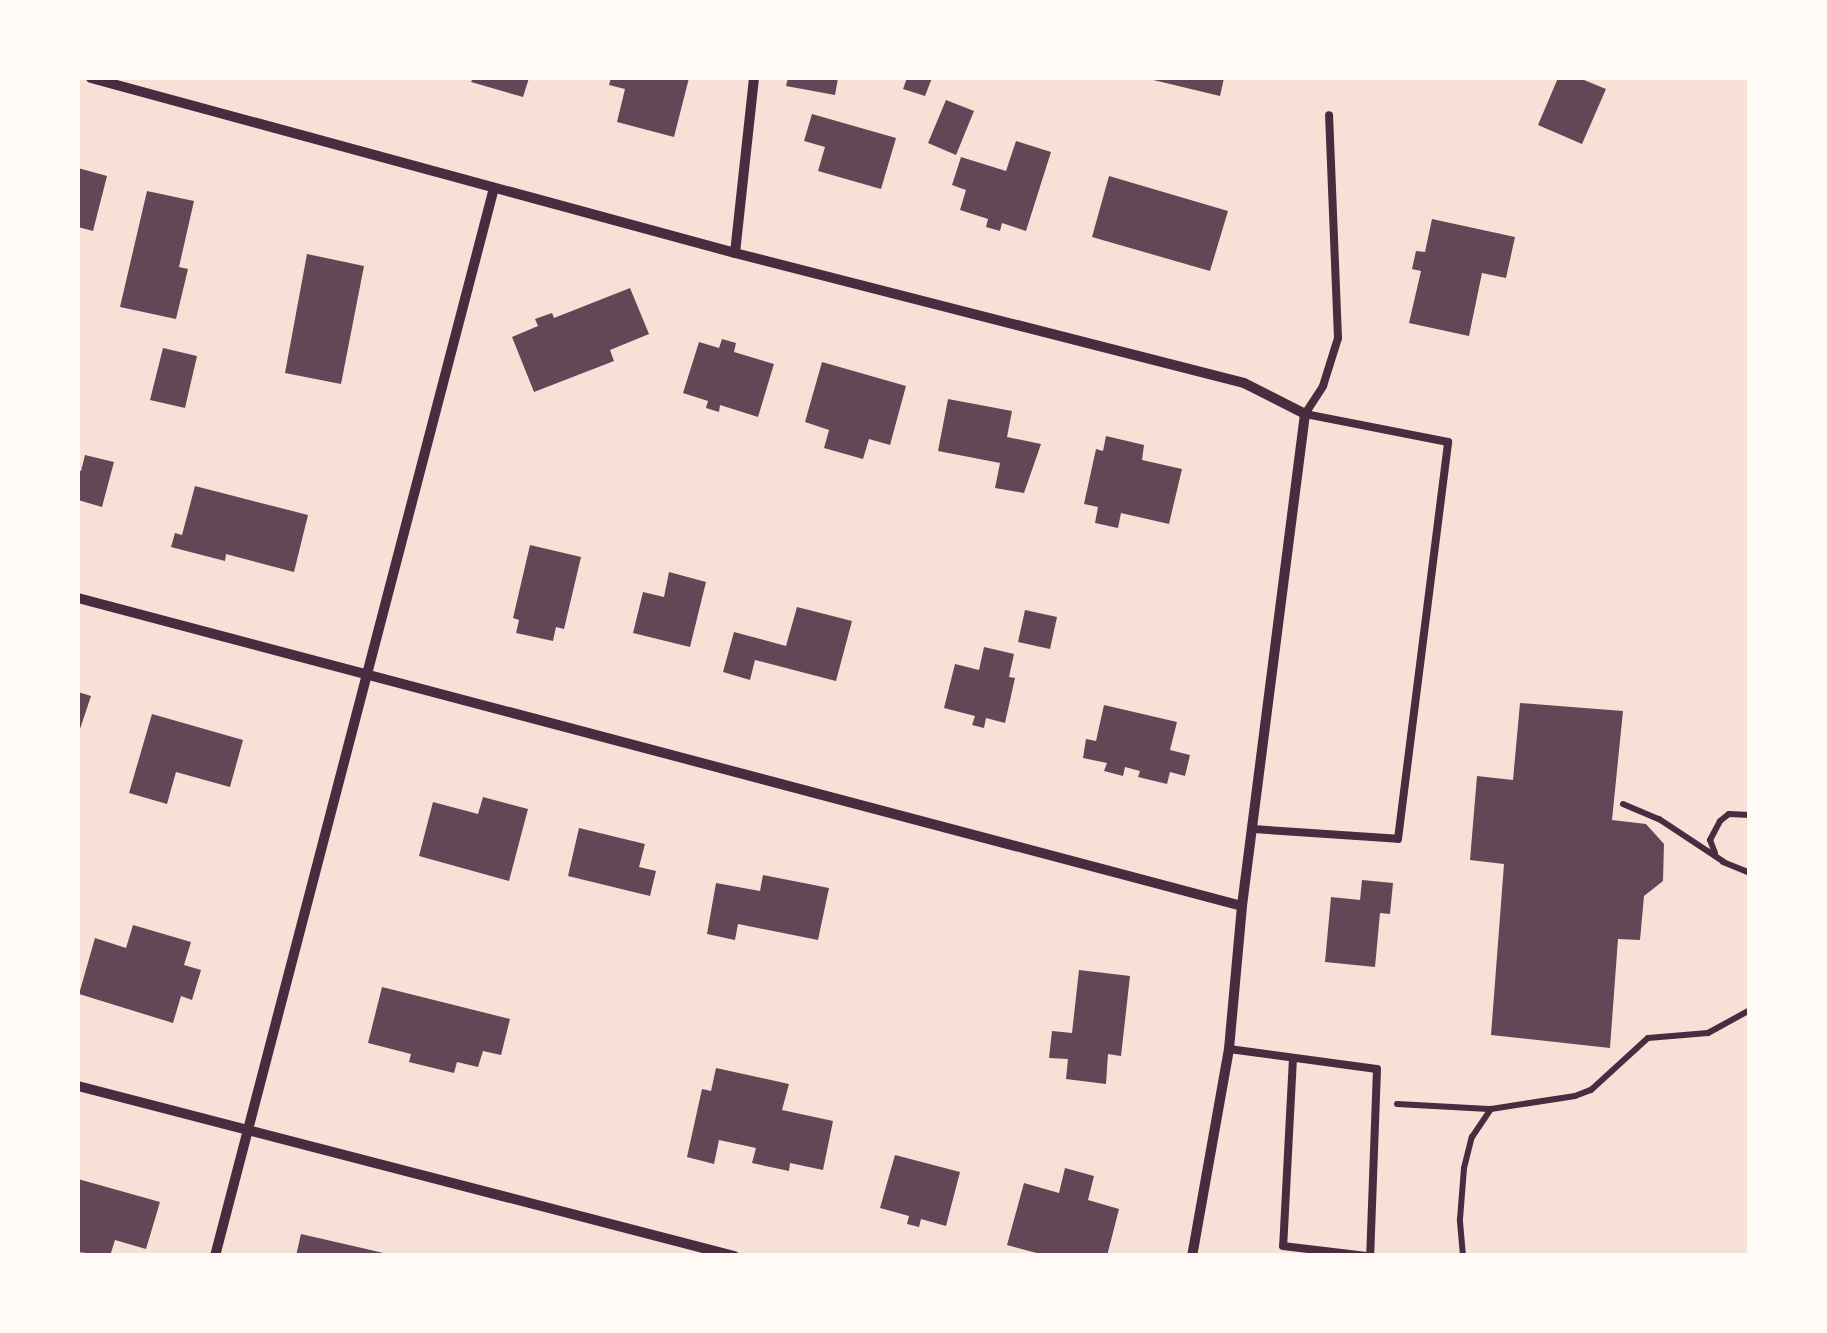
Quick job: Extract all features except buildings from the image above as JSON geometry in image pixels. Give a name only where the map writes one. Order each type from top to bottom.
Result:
[{"type":"street","points":[[91,78],[734,253],[1244,383],[1305,414],[1242,906],[1229,1049],[1192,1256]]},
{"type":"street","points":[[734,253],[754,78]]},
{"type":"street","points":[[215,1256],[494,188]]},
{"type":"street","points":[[78,598],[1242,906]]},
{"type":"street","points":[[78,1086],[734,1256]]},
{"type":"lane","points":[[1253,829],[1398,839],[1448,442],[1305,414],[1323,386],[1338,338],[1329,115]]},
{"type":"lane","points":[[1229,1049],[1377,1069],[1368,1256],[1283,1246],[1292,1058]]},
{"type":"path","points":[[1623,804],[1659,819],[1724,862],[1750,873]]},
{"type":"path","points":[[1724,862],[1713,851],[1712,832],[1728,814],[1750,816]]},
{"type":"path","points":[[1376,1103],[1491,1109],[1576,1096],[1592,1090],[1648,1038],[1708,1033],[1750,1010]]},
{"type":"path","points":[[1463,1256],[1460,1218],[1464,1168],[1472,1137],[1491,1109]]}]
